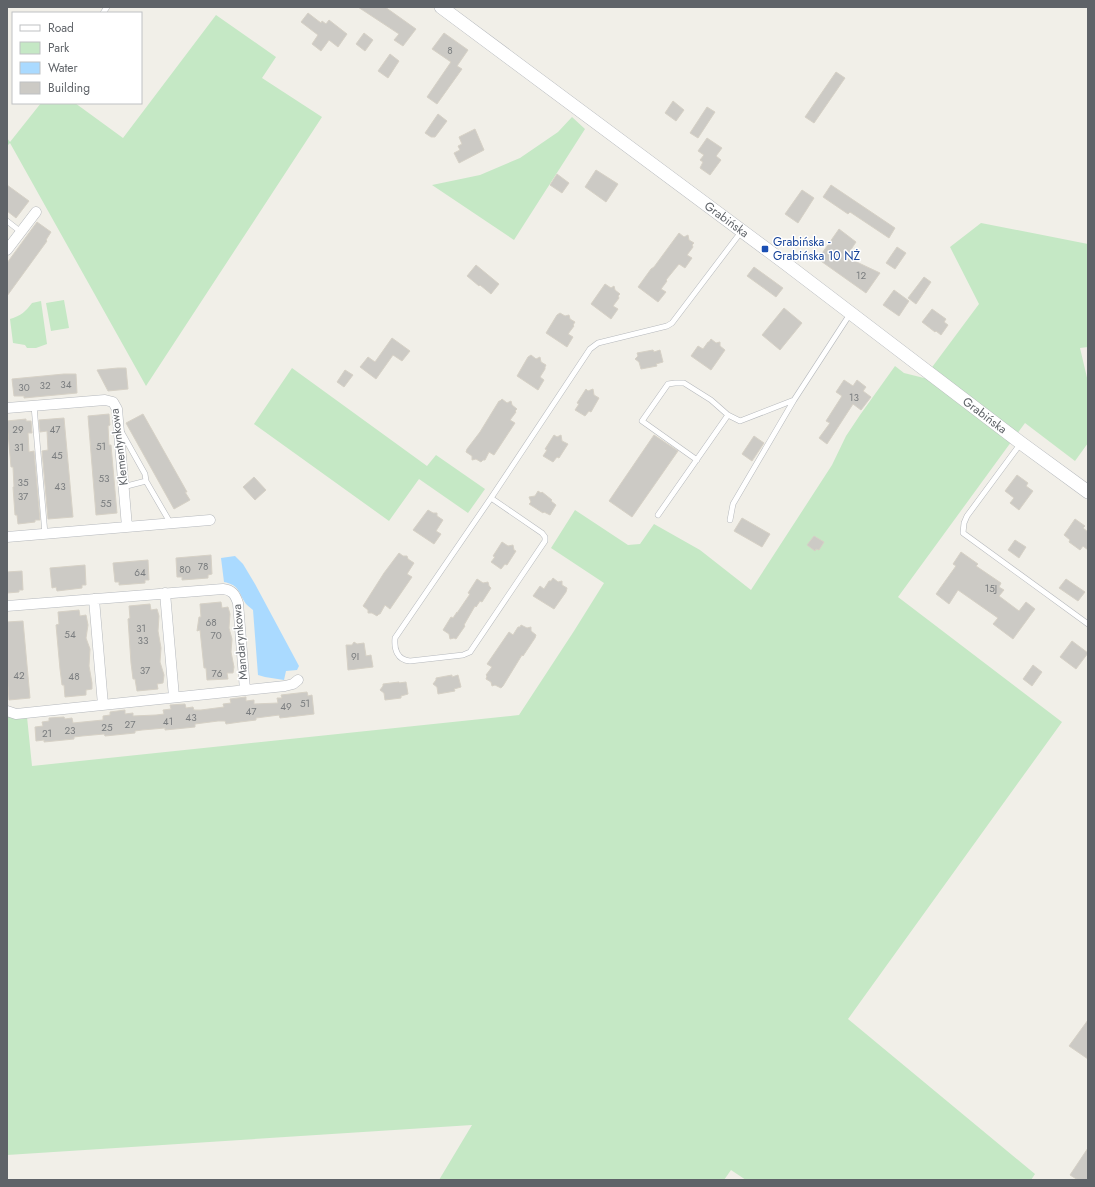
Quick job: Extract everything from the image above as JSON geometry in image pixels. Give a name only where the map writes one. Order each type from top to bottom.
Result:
[{"type":"street","name":"Grabińska","points":[[441,7],[1088,492]]},
{"type":"street","points":[[7,250],[36,212]]},
{"type":"street","name":"Klementynkowa","points":[[7,408],[105,400],[109,400],[115,405],[117,409],[127,528]]},
{"type":"street","points":[[7,537],[210,520]]},
{"type":"street","name":"Mandarynkowa","points":[[7,606],[165,593],[223,589],[228,590],[233,593],[238,603],[245,690]]},
{"type":"street","points":[[165,593],[174,697]]},
{"type":"street","points":[[94,599],[103,705]]},
{"type":"street","name":"Mandarynkowa","points":[[7,711],[16,714],[285,686],[293,684],[298,680]]},
{"type":"lane","points":[[7,221],[21,232]]},
{"type":"lane","points":[[491,498],[542,533],[545,537],[545,541],[470,652],[463,655],[410,661],[403,660],[396,652],[395,638],[491,498],[590,349],[598,343],[667,326],[672,323],[741,231]]},
{"type":"lane","points":[[730,520],[733,504],[794,400],[851,313]]},
{"type":"lane","points":[[697,460],[642,421],[668,384],[684,382],[711,400],[728,415],[740,421],[794,400]]},
{"type":"lane","points":[[34,406],[45,534]]},
{"type":"lane","points":[[658,515],[728,415]]},
{"type":"lane","points":[[118,428],[145,474],[146,482],[170,524]]},
{"type":"lane","points":[[1021,443],[967,516],[964,523],[963,534],[1088,624]]},
{"type":"lane","points":[[123,487],[146,482]]},
{"type":"green space","points":[[216,15],[276,57],[262,78],[322,117],[146,386],[10,143],[7,146],[7,138],[10,142],[40,104],[76,104],[123,138]]},
{"type":"green space","points":[[572,117],[585,129],[514,240],[432,185],[480,175],[520,158],[558,132]]},
{"type":"green space","points":[[981,223],[1088,244],[1088,347],[1080,348],[1088,382],[1088,443],[1075,461],[1025,423],[898,597],[1062,722],[848,1019],[1035,1174],[1031,1180],[746,1180],[731,1170],[724,1180],[439,1180],[472,1125],[7,1155],[7,716],[16,718],[27,717],[32,766],[519,715],[604,583],[551,548],[575,510],[628,545],[640,544],[654,524],[700,550],[751,590],[832,465],[846,436],[895,366],[904,373],[924,378],[979,304],[950,247]]},
{"type":"green space","points":[[64,300],[69,328],[51,331],[46,303]]},
{"type":"green space","points":[[41,301],[47,344],[36,348],[27,348],[25,345],[13,343],[10,319],[23,313],[32,303]]},
{"type":"green space","points":[[292,368],[427,466],[436,455],[485,489],[468,513],[419,479],[389,521],[254,424]]},
{"type":"water","points":[[235,556],[243,564],[255,584],[299,666],[297,670],[286,671],[284,680],[258,675],[253,610],[247,605],[235,586],[224,582],[221,558]]},
{"type":"building","points":[[358,7],[385,7],[416,29],[403,46],[394,40],[399,34]]},
{"type":"building","points":[[308,13],[321,23],[322,21],[326,24],[329,20],[347,34],[338,47],[329,40],[321,51],[312,44],[318,35],[301,22]]},
{"type":"building","points":[[364,33],[373,40],[365,51],[356,44]]},
{"type":"building","points":[[444,33],[468,50],[457,66],[462,69],[437,104],[427,97],[451,62],[432,49]]},
{"type":"building","points":[[390,54],[399,61],[388,78],[378,71]]},
{"type":"building","points":[[836,72],[845,78],[814,123],[805,117]]},
{"type":"building","points":[[673,101],[684,110],[676,121],[665,113]]},
{"type":"building","points":[[707,107],[715,112],[698,138],[690,133]]},
{"type":"building","points":[[438,114],[447,121],[435,137],[431,137],[425,133]]},
{"type":"building","points":[[475,129],[484,150],[459,163],[454,153],[460,150],[458,146],[462,144],[459,137]]},
{"type":"building","points":[[707,138],[722,148],[716,156],[721,160],[710,175],[700,168],[703,162],[700,160],[704,155],[698,151]]},
{"type":"building","points":[[596,170],[618,184],[606,202],[585,187]]},
{"type":"building","points":[[557,174],[569,183],[562,193],[550,185]]},
{"type":"building","points":[[7,185],[29,201],[16,218],[7,211]]},
{"type":"building","points":[[831,185],[895,228],[889,238],[850,212],[848,214],[823,197]]},
{"type":"building","points":[[802,190],[814,198],[798,223],[785,214]]},
{"type":"building","points":[[37,222],[51,232],[46,240],[47,241],[7,296],[7,263]]},
{"type":"building","points":[[839,229],[856,242],[846,257],[880,273],[866,293],[818,259]]},
{"type":"building","points":[[679,233],[684,237],[688,235],[689,240],[694,243],[687,255],[692,258],[685,268],[679,264],[666,280],[667,281],[661,289],[666,292],[658,302],[638,287]]},
{"type":"building","points":[[897,247],[906,253],[895,269],[886,263]]},
{"type":"building","points":[[476,265],[499,284],[491,294],[467,276]]},
{"type":"building","points":[[754,267],[783,288],[776,297],[747,276]]},
{"type":"building","points":[[924,277],[931,282],[916,304],[908,298]]},
{"type":"building","points":[[605,284],[611,288],[614,286],[615,290],[620,294],[613,306],[618,309],[611,319],[591,304]]},
{"type":"building","points":[[894,290],[909,301],[899,316],[883,305]]},
{"type":"building","points":[[784,308],[802,323],[780,350],[762,335]]},
{"type":"building","points":[[932,309],[946,319],[944,322],[948,325],[941,335],[922,322]]},
{"type":"building","points":[[560,313],[565,316],[569,315],[570,319],[575,322],[568,334],[573,337],[567,347],[546,333],[557,315]]},
{"type":"building","points":[[392,338],[410,351],[402,361],[393,355],[376,379],[360,367],[368,357],[375,362]]},
{"type":"building","points":[[711,339],[716,343],[720,342],[720,346],[725,350],[711,370],[691,356],[698,346],[703,349]]},
{"type":"building","points":[[653,350],[654,352],[660,350],[663,362],[656,364],[657,366],[641,369],[639,362],[635,359],[638,356],[637,353]]},
{"type":"building","points":[[531,355],[536,359],[540,357],[541,362],[546,365],[540,377],[544,380],[538,390],[517,376],[528,357]]},
{"type":"building","points":[[126,368],[128,389],[108,391],[97,370]]},
{"type":"building","points":[[345,370],[353,375],[344,387],[337,382]]},
{"type":"building","points":[[76,374],[77,393],[24,398],[24,396],[14,396],[12,379]]},
{"type":"building","points":[[844,380],[853,386],[857,380],[866,387],[863,391],[871,397],[861,410],[853,404],[827,444],[819,438],[830,423],[826,421],[842,396],[836,392]]},
{"type":"building","points":[[586,389],[588,391],[593,389],[594,395],[599,398],[591,412],[589,411],[585,416],[575,410],[579,404],[577,403]]},
{"type":"building","points":[[502,399],[507,403],[511,401],[512,405],[517,409],[510,420],[515,423],[494,455],[489,452],[485,460],[481,462],[476,459],[472,460],[472,456],[466,452],[467,449],[480,432],[499,401]]},
{"type":"building","points":[[109,414],[109,445],[111,445],[117,513],[96,515],[88,416]]},
{"type":"building","points":[[143,414],[187,492],[185,492],[190,500],[174,509],[126,423]]},
{"type":"building","points":[[64,418],[73,517],[48,519],[42,451],[48,450],[47,431],[40,432],[39,420]]},
{"type":"building","points":[[26,419],[26,421],[31,421],[32,433],[28,433],[29,452],[34,451],[40,520],[18,524],[17,515],[15,515],[13,467],[11,467],[7,421]]},
{"type":"building","points":[[554,435],[557,437],[561,435],[562,441],[568,444],[559,458],[557,457],[553,462],[543,456],[547,450],[545,449]]},
{"type":"building","points":[[654,435],[678,451],[632,517],[609,501]]},
{"type":"building","points":[[754,436],[764,443],[752,461],[742,454]]},
{"type":"building","points":[[1017,475],[1028,483],[1026,486],[1033,491],[1019,510],[1010,503],[1014,498],[1005,491]]},
{"type":"building","points":[[254,477],[266,490],[255,500],[243,487]]},
{"type":"building","points":[[538,491],[541,493],[542,492],[556,505],[550,515],[544,512],[543,513],[529,504],[531,502],[529,497],[535,496]]},
{"type":"building","points":[[428,510],[433,513],[437,513],[437,516],[443,520],[436,531],[441,534],[434,544],[413,530]]},
{"type":"building","points":[[742,518],[770,534],[762,547],[734,531]]},
{"type":"building","points":[[1075,519],[1085,526],[1083,528],[1088,532],[1088,550],[1083,546],[1080,550],[1069,542],[1070,540],[1064,535]]},
{"type":"building","points":[[814,536],[824,542],[819,550],[816,549],[815,551],[807,545]]},
{"type":"building","points":[[1015,540],[1026,547],[1019,558],[1008,550]]},
{"type":"building","points":[[502,542],[508,546],[513,545],[514,550],[516,551],[507,565],[505,564],[501,569],[491,562]]},
{"type":"building","points":[[961,552],[978,564],[976,566],[1001,583],[999,587],[1004,590],[999,596],[1019,611],[1026,602],[1035,609],[1013,639],[993,624],[998,618],[958,590],[949,604],[936,594],[956,566],[953,564]]},
{"type":"building","points":[[399,553],[403,556],[407,556],[408,559],[414,563],[407,574],[412,577],[390,609],[385,605],[380,614],[377,616],[372,613],[368,613],[368,610],[363,606]]},
{"type":"building","points":[[211,555],[212,574],[208,575],[208,578],[182,580],[182,577],[177,577],[176,558]]},
{"type":"building","points":[[148,560],[149,580],[145,580],[145,583],[119,585],[119,582],[115,582],[113,563]]},
{"type":"building","points":[[85,565],[86,585],[82,585],[82,588],[57,591],[56,587],[52,588],[50,568]]},
{"type":"building","points":[[22,571],[23,590],[19,590],[19,592],[7,593],[7,572]]},
{"type":"building","points":[[553,578],[558,582],[562,581],[562,585],[567,588],[566,592],[554,609],[533,596],[540,586],[544,589]]},
{"type":"building","points":[[477,579],[483,583],[488,582],[491,588],[482,602],[480,601],[476,607],[475,606],[464,625],[465,626],[456,639],[450,639],[449,634],[443,630],[451,617],[453,618],[470,594],[468,593]]},
{"type":"building","points":[[1066,579],[1085,592],[1078,601],[1059,588]]},
{"type":"building","points":[[221,602],[222,608],[228,607],[230,614],[229,628],[232,639],[231,652],[234,667],[233,673],[227,673],[228,679],[207,680],[206,668],[204,668],[200,630],[197,631],[199,617],[201,617],[200,604]]},
{"type":"building","points":[[150,604],[151,610],[157,609],[159,616],[158,631],[161,648],[160,662],[164,675],[163,683],[157,684],[158,689],[137,691],[135,679],[133,679],[131,663],[128,619],[130,618],[129,606]]},
{"type":"building","points":[[79,610],[80,616],[86,615],[88,625],[86,638],[90,649],[89,666],[92,689],[86,690],[86,695],[65,697],[60,669],[56,625],[59,624],[58,612]]},
{"type":"building","points":[[23,621],[30,698],[9,700],[7,671],[7,622]]},
{"type":"building","points":[[521,625],[527,628],[531,627],[531,631],[536,635],[535,638],[523,656],[522,655],[503,686],[501,688],[495,685],[492,686],[491,682],[486,679],[486,675],[492,667],[487,664],[509,632],[513,635]]},
{"type":"building","points":[[1072,641],[1088,653],[1076,669],[1060,657]]},
{"type":"building","points":[[354,642],[357,644],[364,643],[366,656],[371,655],[373,667],[348,670],[346,645],[352,645]]},
{"type":"building","points":[[1033,665],[1042,672],[1032,686],[1023,679]]},
{"type":"building","points":[[452,675],[452,677],[458,675],[461,687],[454,689],[455,691],[438,694],[437,687],[433,684],[436,678]]},
{"type":"building","points":[[406,682],[408,694],[401,696],[401,698],[385,700],[384,693],[380,690],[383,684]]},
{"type":"building","points":[[307,692],[308,696],[312,695],[314,714],[280,718],[279,715],[226,724],[225,721],[218,721],[195,724],[195,727],[165,730],[165,728],[142,730],[135,731],[135,733],[105,736],[104,734],[82,736],[74,737],[74,739],[44,742],[44,740],[36,741],[35,727],[43,726],[42,722],[49,721],[49,718],[72,718],[73,723],[103,720],[103,716],[110,715],[110,712],[125,710],[125,714],[133,713],[133,716],[156,715],[164,714],[163,710],[171,709],[170,705],[185,704],[186,708],[193,707],[194,710],[201,710],[224,707],[223,704],[231,703],[230,699],[246,697],[246,701],[254,700],[254,704],[278,703],[277,698],[282,698],[281,695]]},
{"type":"building","points":[[1088,1020],[1088,1059],[1069,1046]]},
{"type":"building","points":[[1088,1148],[1088,1180],[1078,1180],[1070,1175]]},
{"type":"place","name":"Grabińska - Grabińska 10 NŻ","points":[[765,249]]}]
